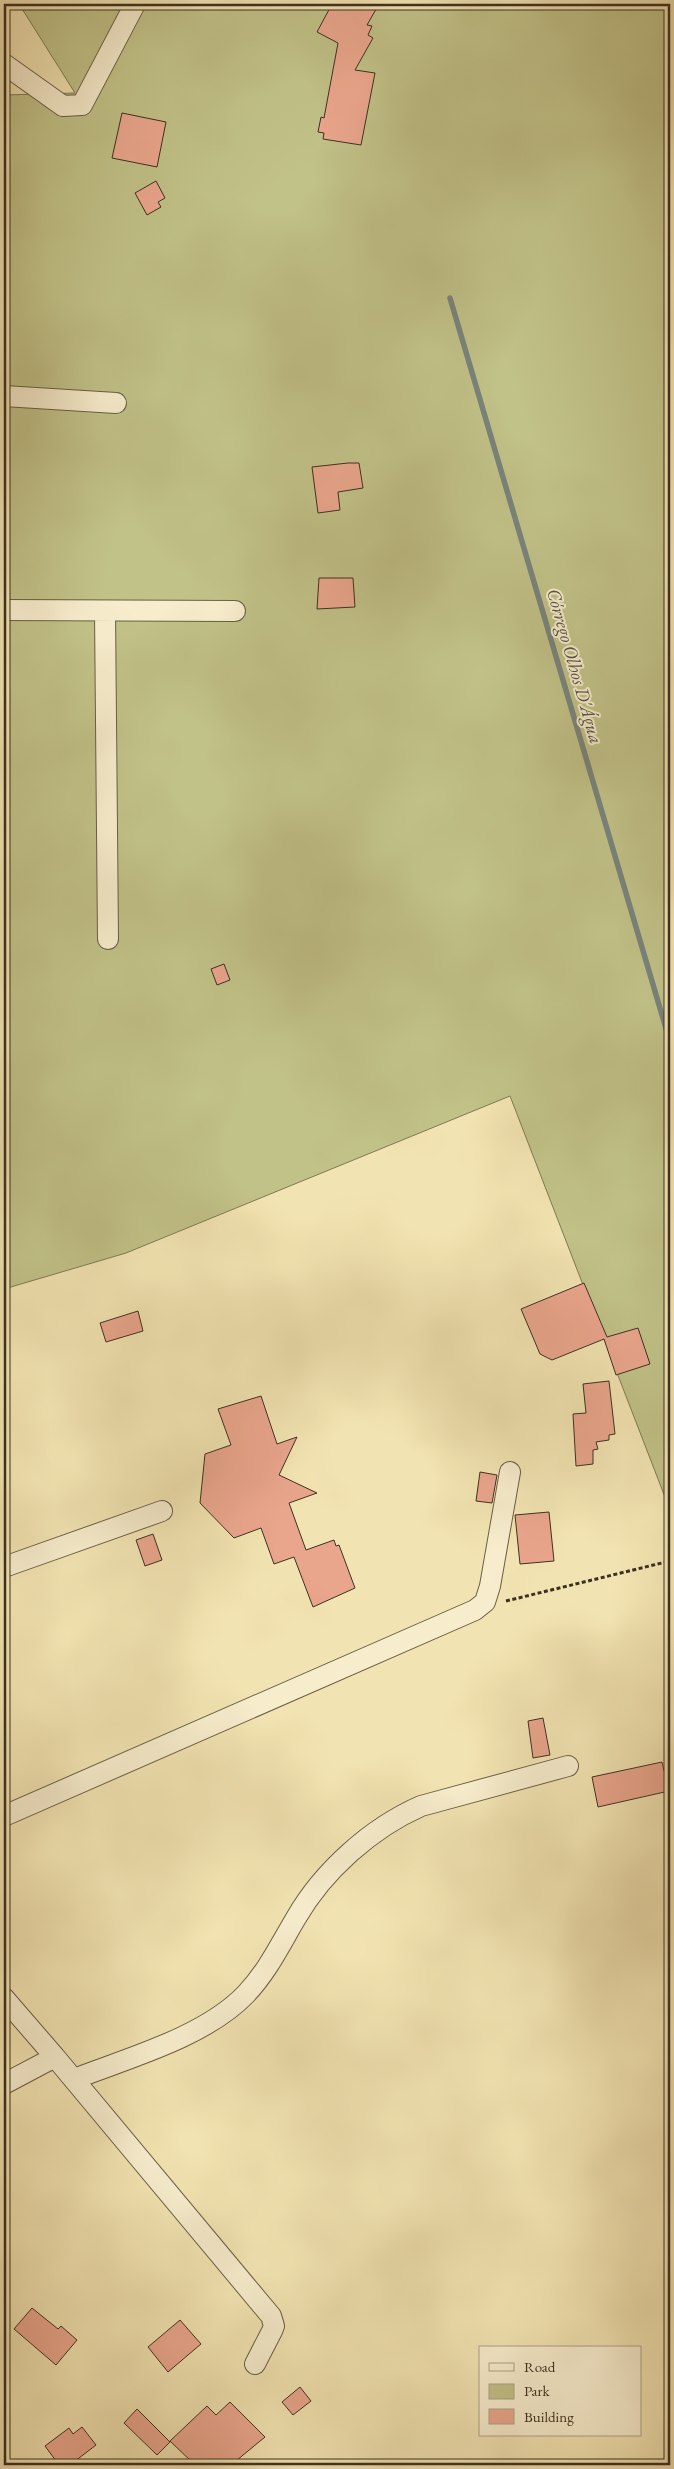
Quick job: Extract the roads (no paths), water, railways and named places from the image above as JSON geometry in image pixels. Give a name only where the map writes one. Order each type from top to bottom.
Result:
[{"type":"street","points":[[4,64],[63,106],[82,105],[135,4]]},
{"type":"street","points":[[4,396],[116,403]]},
{"type":"street","points":[[4,610],[235,611]]},
{"type":"street","points":[[105,610],[108,939]]},
{"type":"street","points":[[4,1816],[460,1619],[479,1607],[485,1602],[490,1586],[510,1472]]},
{"type":"street","points":[[4,1567],[162,1511]]},
{"type":"street","points":[[74,2079],[172,2040],[208,2023],[230,2008],[245,1995],[263,1974],[311,1895],[336,1867],[378,1830],[401,1815],[421,1806],[568,1766]]},
{"type":"street","points":[[4,1998],[74,2079],[271,2316],[274,2326],[255,2364]]},
{"type":"street","points":[[4,2084],[55,2057]]},
{"type":"waterway","name":"Córrego Olhos D'Água","points":[[450,298],[670,1042]]}]
